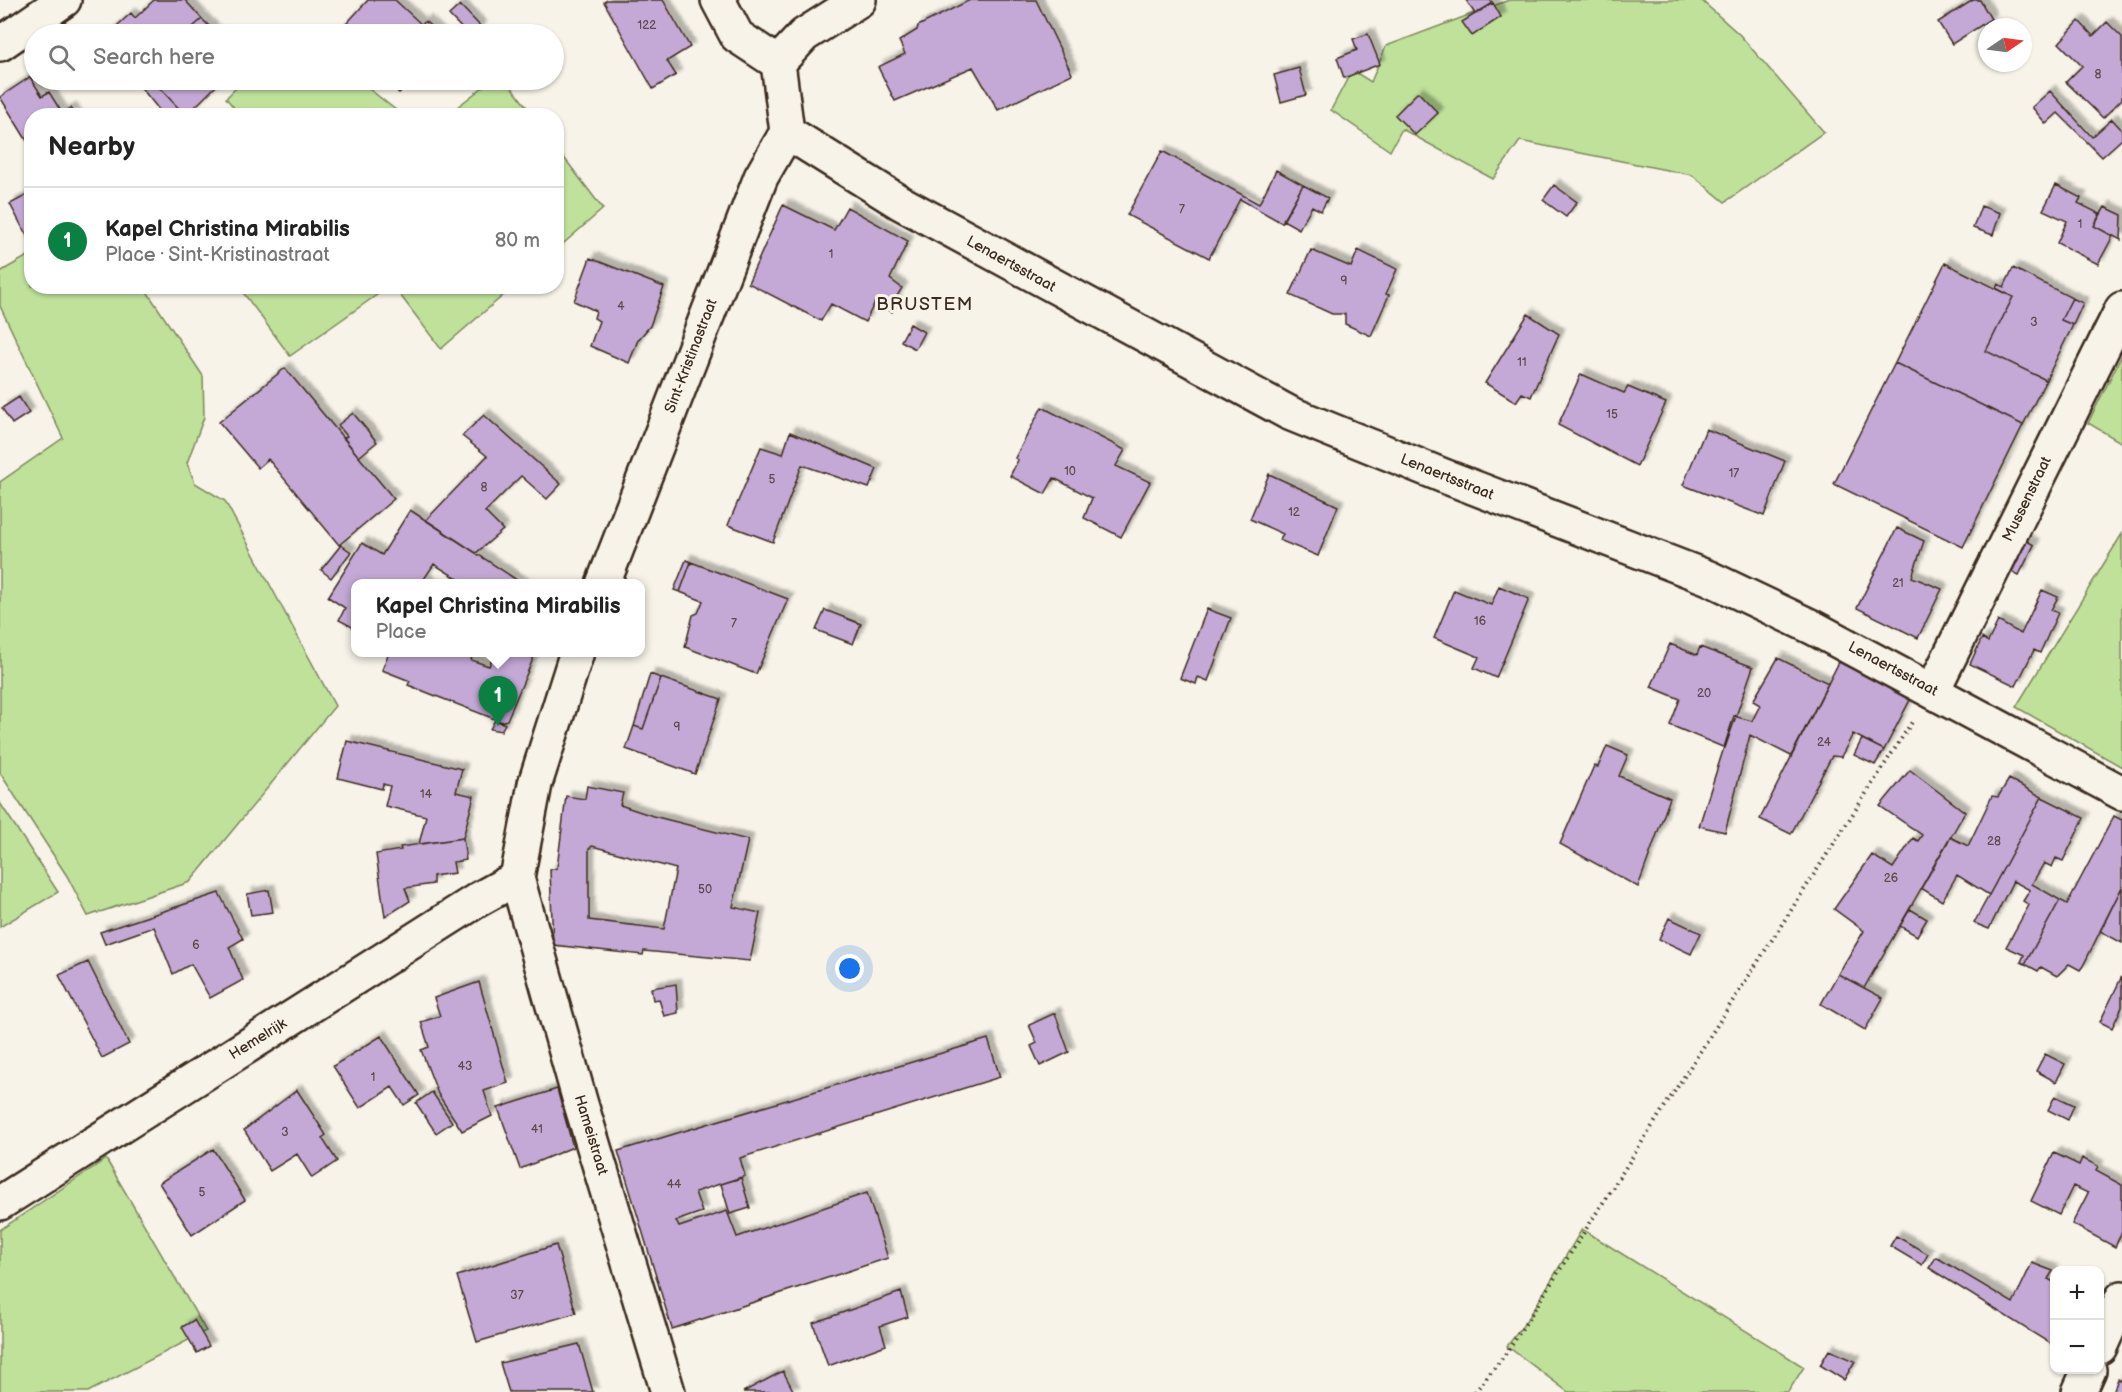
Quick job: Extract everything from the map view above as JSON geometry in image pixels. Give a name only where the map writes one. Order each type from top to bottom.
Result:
[{"type":"street","points":[[29,24],[64,0]]},
{"type":"street","points":[[718,0],[737,36],[778,63],[787,132]]},
{"type":"street","points":[[778,63],[804,35],[859,0]]},
{"type":"street","points":[[0,44],[24,28]]},
{"type":"street","name":"Sint-Kristinastraat","points":[[605,579],[761,177],[787,132]]},
{"type":"street","name":"Lenaertsstraat","points":[[787,132],[901,203],[1289,413],[1444,476],[1709,578],[1812,627],[2122,793]]},
{"type":"street","name":"Mussenstraat","points":[[1933,690],[2122,309]]},
{"type":"street","points":[[517,878],[536,784],[575,657]]},
{"type":"street","name":"Hemelrijk","points":[[0,1203],[479,899],[517,878]]},
{"type":"street","name":"Hameistraat","points":[[517,878],[580,1101],[668,1392]]},
{"type":"street","points":[[2104,1338],[2122,1298]]},
{"type":"street","points":[[2079,1392],[2087,1374]]},
{"type":"path","points":[[1475,1392],[1507,1352],[1933,690]]},
{"type":"green space","points":[[1509,0],[1701,0],[1740,35],[1824,132],[1725,202],[1692,175],[1520,141],[1493,179],[1402,129],[1390,151],[1331,110],[1352,70],[1371,82],[1386,46]]},
{"type":"green space","points":[[234,90],[371,90],[393,108],[234,108],[226,98]]},
{"type":"green space","points":[[479,90],[514,90],[528,108],[456,108]]},
{"type":"green space","points":[[564,158],[603,209],[564,243]]},
{"type":"green space","points":[[24,258],[24,294],[149,294],[203,376],[204,417],[187,463],[195,483],[225,501],[335,706],[190,882],[88,916],[67,876],[0,773],[0,482],[63,438],[0,306],[0,272]]},
{"type":"green space","points":[[244,294],[378,294],[290,356]]},
{"type":"green space","points":[[399,294],[505,294],[441,349]]},
{"type":"green space","points":[[2122,355],[2122,443],[2088,423]]},
{"type":"green space","points":[[2122,534],[2122,767],[2016,707]]},
{"type":"green space","points":[[0,803],[58,892],[0,927]]},
{"type":"green space","points":[[106,1159],[206,1331],[88,1392],[0,1392],[0,1230]]},
{"type":"green space","points":[[1582,1229],[1804,1367],[1788,1392],[1568,1392],[1507,1346],[1528,1319]]},
{"type":"building","points":[[154,0],[185,0],[202,19],[196,24],[119,24],[131,13],[135,18]]},
{"type":"building","points":[[368,0],[395,0],[421,24],[346,24]]},
{"type":"building","points":[[607,0],[663,0],[690,47],[667,61],[676,75],[653,89],[604,2]]},
{"type":"building","points":[[970,0],[1036,0],[1072,74],[998,110],[973,67],[895,101],[878,67],[905,54],[899,41],[917,30],[918,26]]},
{"type":"building","points":[[1466,0],[1490,0],[1493,3],[1475,14]]},
{"type":"building","points":[[1973,0],[1980,0],[1990,18],[1978,18],[1978,27],[1952,44],[1938,22]]},
{"type":"building","points":[[1493,3],[1501,17],[1472,36],[1462,22]]},
{"type":"building","points":[[460,5],[478,24],[458,24],[449,15]]},
{"type":"building","points":[[202,19],[207,24],[196,24]]},
{"type":"building","points":[[2079,21],[2093,36],[2107,22],[2122,37],[2122,99],[2103,118],[2066,82],[2082,66],[2059,43]]},
{"type":"building","points":[[1368,34],[1380,64],[1344,78],[1337,58],[1357,50],[1353,39]]},
{"type":"building","points":[[1299,68],[1306,95],[1281,102],[1274,75]]},
{"type":"building","points":[[24,81],[24,90],[38,90],[42,96],[49,92],[59,108],[24,108],[24,136],[0,97]]},
{"type":"building","points":[[143,90],[161,90],[178,108],[158,108]]},
{"type":"building","points":[[161,90],[212,90],[194,108],[178,108]]},
{"type":"building","points":[[2050,91],[2092,137],[2112,119],[2122,130],[2122,139],[2102,157],[2058,113],[2046,124],[2032,107]]},
{"type":"building","points":[[1418,92],[1438,113],[1415,135],[1395,115]]},
{"type":"building","points":[[1162,151],[1259,204],[1276,170],[1303,185],[1282,223],[1240,199],[1209,258],[1127,215]]},
{"type":"building","points":[[1303,185],[1328,198],[1321,211],[1312,206],[1299,229],[1283,220]]},
{"type":"building","points":[[1554,185],[1577,202],[1566,217],[1543,200]]},
{"type":"building","points":[[2056,185],[2081,198],[2078,203],[2100,214],[2094,226],[2113,236],[2098,264],[2057,243],[2067,221],[2043,210]]},
{"type":"building","points":[[24,197],[24,231],[10,204]]},
{"type":"building","points":[[783,205],[834,230],[847,207],[908,241],[890,279],[902,288],[894,301],[897,303],[892,312],[875,302],[865,322],[831,304],[821,321],[748,283]]},
{"type":"building","points":[[1981,206],[2000,213],[1993,235],[1973,228]]},
{"type":"building","points":[[2105,207],[2122,215],[2121,240],[2094,226]]},
{"type":"building","points":[[1311,250],[1351,267],[1358,250],[1397,269],[1386,294],[1389,295],[1371,336],[1345,324],[1345,314],[1332,314],[1290,295]]},
{"type":"building","points":[[590,258],[664,287],[650,326],[638,340],[629,363],[590,346],[599,321],[594,318],[596,311],[574,301]]},
{"type":"building","points":[[1945,263],[2013,297],[1986,351],[2046,380],[2023,425],[1895,363]]},
{"type":"building","points":[[2013,268],[2072,298],[2061,320],[2073,325],[2046,380],[1986,351],[2013,297],[1996,288],[1998,284],[2004,287]]},
{"type":"building","points":[[2072,298],[2083,303],[2073,325],[2061,320]]},
{"type":"building","points":[[1528,314],[1559,334],[1531,397],[1522,393],[1516,402],[1485,383]]},
{"type":"building","points":[[910,324],[924,332],[915,349],[901,341]]},
{"type":"building","points":[[1895,363],[2023,425],[1963,547],[1834,484]]},
{"type":"building","points":[[285,368],[394,499],[339,545],[268,459],[258,468],[219,422]]},
{"type":"building","points":[[1581,374],[1624,393],[1628,387],[1666,403],[1637,466],[1558,425]]},
{"type":"building","points":[[19,397],[29,413],[12,424],[2,408]]},
{"type":"building","points":[[1042,407],[1125,450],[1116,466],[1150,482],[1121,537],[1084,518],[1092,498],[1054,478],[1045,494],[1010,476],[1018,460],[1015,458]]},
{"type":"building","points":[[353,413],[377,442],[359,457],[344,438],[347,436],[338,425]]},
{"type":"building","points":[[484,415],[561,484],[547,499],[521,476],[485,512],[503,530],[476,553],[426,520],[487,456],[462,436]]},
{"type":"building","points":[[1706,429],[1785,461],[1764,516],[1683,485]]},
{"type":"building","points":[[790,432],[877,469],[869,488],[802,465],[773,542],[728,525],[761,447],[783,454]]},
{"type":"building","points":[[1269,474],[1338,506],[1318,556],[1279,540],[1283,534],[1250,519]]},
{"type":"building","points":[[410,510],[515,579],[458,579],[434,564],[424,579],[351,579],[351,626],[339,620],[345,608],[328,597],[362,543],[382,555]]},
{"type":"building","points":[[1897,528],[1924,541],[1912,577],[1942,589],[1918,638],[1857,608]]},
{"type":"building","points":[[2018,536],[2034,545],[2019,575],[2001,567]]},
{"type":"building","points":[[341,545],[351,552],[331,578],[321,570]]},
{"type":"building","points":[[686,560],[691,562],[680,592],[674,590]]},
{"type":"building","points":[[691,562],[788,599],[756,674],[685,647],[693,615],[698,613],[703,601],[680,592]]},
{"type":"building","points":[[1499,586],[1529,599],[1496,678],[1474,668],[1479,657],[1434,638],[1454,590],[1491,605]]},
{"type":"building","points":[[2042,590],[2058,597],[2051,610],[2058,613],[2040,653],[2034,650],[2016,686],[1970,664],[1982,638],[1988,642],[1998,621],[2021,634]]},
{"type":"building","points":[[1207,609],[1231,618],[1208,681],[1198,677],[1196,684],[1180,678]]},
{"type":"building","points":[[825,610],[861,624],[853,644],[816,630]]},
{"type":"building","points":[[1670,644],[1697,655],[1700,647],[1753,667],[1725,748],[1670,725],[1680,699],[1651,687]]},
{"type":"building","points":[[387,657],[472,657],[471,660],[489,666],[493,657],[534,657],[507,720],[502,722],[408,685],[410,681],[382,670]]},
{"type":"building","points":[[1778,658],[1828,683],[1791,756],[1750,735],[1725,832],[1699,826],[1734,716],[1752,721],[1760,705],[1753,701]]},
{"type":"building","points":[[1839,662],[1911,698],[1884,750],[1853,734],[1841,757],[1832,756],[1791,834],[1760,819]]},
{"type":"building","points":[[650,674],[661,678],[643,729],[634,726]]},
{"type":"building","points":[[661,678],[721,699],[695,774],[626,749],[634,726],[643,729]]},
{"type":"building","points":[[495,720],[505,724],[501,731],[490,729]]},
{"type":"building","points":[[1862,739],[1884,750],[1875,765],[1854,755]]},
{"type":"building","points":[[347,741],[462,769],[456,792],[474,796],[463,838],[419,844],[426,816],[385,806],[390,786],[383,784],[382,789],[338,778]]},
{"type":"building","points":[[1607,746],[1628,755],[1619,776],[1670,798],[1638,887],[1560,844],[1594,766],[1598,767]]},
{"type":"building","points":[[1910,770],[1965,812],[1864,988],[1838,974],[1864,931],[1834,909],[1872,855],[1893,868],[1913,838],[1918,841],[1922,835],[1880,806]]},
{"type":"building","points":[[2009,779],[2042,797],[1989,895],[1957,875],[1942,901],[1921,888],[1950,837],[1968,846],[1992,796],[1998,797]]},
{"type":"building","points":[[587,786],[623,793],[620,805],[653,816],[748,840],[733,907],[760,913],[750,961],[644,951],[643,955],[553,945],[550,870],[557,868],[566,796],[585,799]],"holes":[[[592,846],[676,869],[664,929],[589,920],[589,849]]]},
{"type":"building","points":[[2042,797],[2084,818],[2063,861],[2056,858],[2052,867],[2044,863],[2032,884],[2060,900],[2025,964],[2021,962],[2024,955],[2006,947],[2029,905],[2023,901],[2030,890],[2013,881],[1989,929],[1974,923]]},
{"type":"building","points":[[2114,816],[2122,820],[2122,887],[2083,966],[2080,970],[2069,964],[2057,976],[2041,967],[2038,971],[2025,964],[2060,900],[2067,904]]},
{"type":"building","points":[[463,838],[466,860],[453,862],[455,873],[433,876],[433,884],[405,888],[410,901],[385,917],[376,854],[401,850],[400,847]]},
{"type":"building","points":[[2122,887],[2122,943],[2100,931]]},
{"type":"building","points":[[269,890],[273,912],[251,915],[247,894]]},
{"type":"building","points":[[219,893],[243,939],[229,947],[243,980],[210,998],[191,964],[173,974],[154,927],[105,944],[100,932]]},
{"type":"building","points":[[1910,909],[1927,919],[1917,936],[1900,926]]},
{"type":"building","points":[[1669,918],[1701,933],[1691,954],[1659,939]]},
{"type":"building","points":[[88,962],[129,1044],[102,1058],[59,975]]},
{"type":"building","points":[[1838,974],[1883,998],[1865,1030],[1821,1004]]},
{"type":"building","points":[[2122,976],[2122,1007],[2112,1028],[2100,1022]]},
{"type":"building","points":[[479,982],[508,1083],[484,1091],[492,1116],[462,1131],[438,1094],[421,1050],[429,1047],[421,1022],[440,1016],[434,998]]},
{"type":"building","points":[[676,984],[678,1013],[664,1016],[659,999],[653,1000],[651,988]]},
{"type":"building","points":[[1055,1013],[1069,1052],[1040,1066],[1031,1046],[1037,1043],[1029,1025]]},
{"type":"building","points":[[381,1036],[419,1095],[404,1105],[392,1087],[360,1108],[333,1066]]},
{"type":"building","points":[[988,1039],[1000,1077],[740,1158],[745,1176],[695,1192],[702,1212],[676,1221],[679,1227],[727,1211],[737,1237],[867,1193],[888,1258],[672,1329],[618,1151]]},
{"type":"building","points":[[2045,1054],[2065,1064],[2056,1082],[2036,1071]]},
{"type":"building","points":[[557,1089],[573,1147],[520,1169],[498,1108]]},
{"type":"building","points":[[297,1090],[326,1135],[322,1138],[337,1161],[312,1178],[297,1154],[270,1171],[244,1130]]},
{"type":"building","points":[[432,1092],[452,1122],[436,1133],[416,1103]]},
{"type":"building","points":[[2055,1096],[2074,1105],[2068,1120],[2048,1110]]},
{"type":"building","points":[[213,1149],[245,1200],[192,1235],[159,1183]]},
{"type":"building","points":[[2054,1153],[2079,1165],[2082,1158],[2098,1166],[2096,1171],[2122,1185],[2122,1231],[2115,1247],[2072,1224],[2088,1193],[2073,1186],[2059,1215],[2031,1201]]},
{"type":"building","points":[[741,1178],[750,1208],[730,1214],[721,1184]]},
{"type":"building","points":[[1896,1236],[1928,1254],[1922,1265],[1890,1246]]},
{"type":"building","points":[[556,1245],[576,1313],[477,1342],[457,1276]]},
{"type":"building","points":[[1936,1257],[2013,1303],[2032,1263],[2050,1270],[2048,1279],[2050,1280],[2050,1344],[1929,1268]]},
{"type":"building","points":[[901,1292],[908,1317],[880,1326],[886,1345],[828,1366],[813,1323]]},
{"type":"building","points":[[194,1320],[209,1346],[197,1353],[182,1327]]},
{"type":"building","points":[[579,1344],[593,1392],[509,1392],[500,1363]]},
{"type":"building","points":[[1829,1350],[1855,1361],[1844,1380],[1820,1365]]},
{"type":"building","points":[[783,1371],[794,1392],[743,1392]]},
{"type":"building","points":[[2118,1379],[2122,1381],[2122,1392],[2113,1392]]},
{"type":"place","name":"Kapel Christina Mirabilis","points":[[498,726]]},
{"type":"district","name":"BRUSTEM","points":[[925,304]]}]
